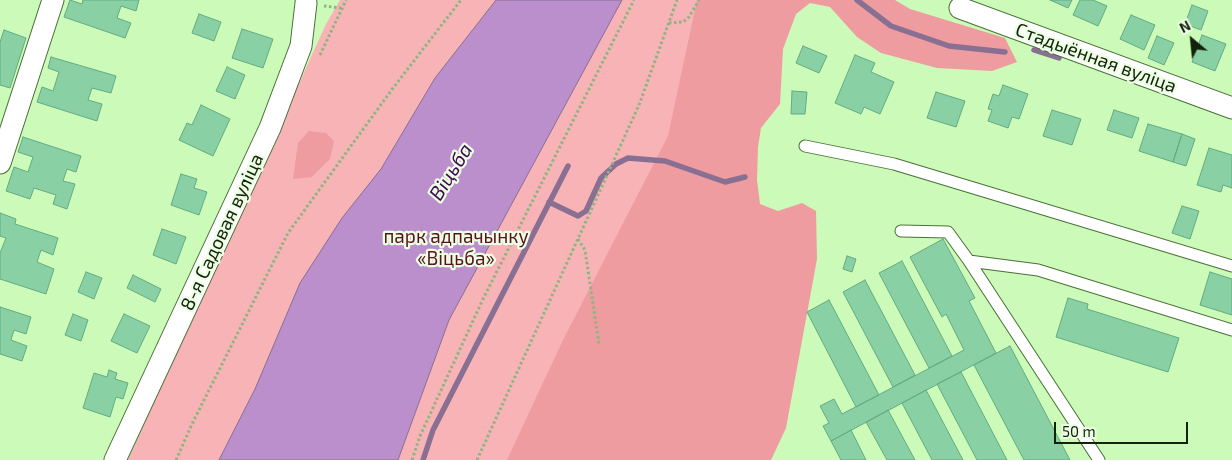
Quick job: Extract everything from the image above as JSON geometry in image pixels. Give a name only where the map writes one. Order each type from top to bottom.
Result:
[{"type":"street","points":[[0,163],[53,0]]},
{"type":"street","name":"8-я Садовая вуліца","points":[[115,460],[270,128],[301,46],[305,1]]},
{"type":"street","name":"Стадыённая вуліца","points":[[960,8],[1232,108]]},
{"type":"lane","points":[[805,146],[894,164],[1232,266]]},
{"type":"lane","points":[[901,231],[948,232],[1099,460]]},
{"type":"lane","points":[[969,261],[1038,270],[1232,330]]},
{"type":"path","points":[[176,460],[192,424],[288,232],[460,0]]},
{"type":"path","points":[[412,460],[420,436],[482,299],[634,0]]},
{"type":"path","points":[[477,460],[639,105],[677,0]]},
{"type":"path","points":[[669,23],[683,22],[689,17],[700,0]]},
{"type":"path","points":[[578,239],[585,250],[599,344]]},
{"type":"green space","name":"парк адпачынку «Віцьба»","points":[[340,0],[756,0],[587,460],[128,460],[326,24]]},
{"type":"shaded area","points":[[697,0],[895,0],[910,9],[1005,38],[1017,62],[992,71],[937,68],[881,53],[857,37],[830,7],[810,3],[796,14],[783,49],[780,104],[761,128],[758,147],[757,180],[760,204],[778,211],[802,203],[816,211],[817,259],[786,428],[771,460],[507,460],[563,340],[668,136]]},
{"type":"shaded area","points":[[309,131],[326,133],[334,141],[330,159],[312,177],[293,179],[298,143]]},
{"type":"water","name":"Віцьба","points":[[496,0],[622,0],[449,320],[398,460],[219,460],[255,389],[300,283],[342,218],[381,169],[435,78]]},
{"type":"building","points":[[70,0],[82,4],[83,0],[139,0],[136,11],[121,6],[117,18],[131,23],[125,38],[64,17]]},
{"type":"building","points":[[1050,0],[1072,0],[1068,8]]},
{"type":"building","points":[[1080,0],[1093,0],[1107,6],[1098,26],[1073,15]]},
{"type":"building","points":[[1192,5],[1208,11],[1201,30],[1185,24]]},
{"type":"building","points":[[199,14],[221,22],[214,41],[192,33]]},
{"type":"building","points":[[1131,15],[1155,25],[1144,50],[1120,39]]},
{"type":"building","points":[[242,29],[273,39],[263,68],[232,58]]},
{"type":"building","points":[[4,30],[26,38],[10,88],[0,85],[0,42]]},
{"type":"building","points":[[1202,35],[1226,44],[1215,71],[1192,62]]},
{"type":"building","points":[[1157,36],[1174,43],[1164,65],[1148,58]]},
{"type":"building","points":[[803,46],[827,56],[819,73],[796,63]]},
{"type":"building","points":[[855,55],[875,63],[871,72],[894,82],[880,114],[864,107],[861,114],[835,103]]},
{"type":"building","points":[[51,57],[116,76],[111,93],[92,88],[88,100],[102,104],[97,121],[37,102],[42,87],[53,91],[59,72],[48,68]]},
{"type":"building","points":[[227,67],[245,75],[235,99],[216,91]]},
{"type":"building","points":[[1003,85],[1028,94],[1019,119],[1012,117],[1008,128],[988,121],[992,110],[988,109],[993,94],[999,96]]},
{"type":"building","points":[[792,91],[807,92],[805,114],[791,114]]},
{"type":"building","points":[[936,92],[965,101],[956,127],[927,118]]},
{"type":"building","points":[[201,105],[230,119],[213,156],[179,140],[187,123],[192,125]]},
{"type":"building","points":[[1052,110],[1081,119],[1072,145],[1043,136]]},
{"type":"building","points":[[1114,110],[1139,118],[1132,138],[1107,130]]},
{"type":"building","points":[[1148,124],[1182,134],[1173,162],[1139,151]]},
{"type":"building","points":[[1182,134],[1195,139],[1186,166],[1173,162]]},
{"type":"building","points":[[23,137],[81,156],[76,172],[67,169],[63,181],[75,184],[67,209],[53,204],[56,195],[34,188],[30,199],[6,191],[14,167],[28,172],[33,157],[18,152]]},
{"type":"building","points":[[1209,148],[1232,155],[1232,188],[1223,185],[1221,192],[1197,185]]},
{"type":"building","points":[[181,174],[197,179],[194,188],[207,192],[199,215],[171,205]]},
{"type":"building","points":[[1182,206],[1199,211],[1190,239],[1172,233]]},
{"type":"building","points":[[0,213],[16,219],[15,224],[58,238],[53,255],[41,250],[37,262],[54,269],[46,294],[0,279],[0,253],[6,238],[0,236]]},
{"type":"building","points":[[162,229],[186,237],[176,264],[153,255]]},
{"type":"building","points":[[943,239],[975,298],[969,301],[996,353],[831,441],[823,426],[829,423],[820,406],[834,399],[842,414],[964,350],[946,314],[942,317],[910,257]]},
{"type":"building","points":[[847,256],[856,259],[852,272],[843,269]]},
{"type":"building","points":[[902,261],[952,356],[929,368],[879,273]]},
{"type":"building","points":[[86,272],[102,278],[94,299],[78,292]]},
{"type":"building","points":[[1210,272],[1232,279],[1232,315],[1200,305]]},
{"type":"building","points":[[133,275],[161,289],[155,302],[127,288]]},
{"type":"building","points":[[865,280],[915,375],[893,387],[843,292]]},
{"type":"building","points":[[1068,298],[1088,304],[1087,309],[1179,338],[1168,372],[1056,337]]},
{"type":"building","points":[[829,300],[879,395],[856,407],[807,312]]},
{"type":"building","points":[[0,307],[31,317],[26,334],[14,330],[11,340],[27,346],[22,361],[0,354]]},
{"type":"building","points":[[73,314],[88,320],[81,341],[65,335]]},
{"type":"building","points":[[124,314],[150,326],[137,353],[111,341]]},
{"type":"building","points":[[1010,346],[1070,460],[1024,460],[974,365]]},
{"type":"building","points":[[109,370],[117,373],[115,379],[128,383],[123,399],[116,397],[110,417],[83,408],[94,373],[107,377]]},
{"type":"building","points":[[961,372],[1007,460],[977,460],[937,384]]},
{"type":"building","points":[[926,390],[963,460],[932,460],[902,403]]},
{"type":"building","points":[[888,410],[915,460],[887,460],[866,422]]},
{"type":"building","points":[[851,430],[866,460],[841,460],[831,441]]},
{"type":"waterway","points":[[857,0],[891,26],[949,46],[1005,52]]},
{"type":"waterway","points":[[1034,50],[1059,58]]},
{"type":"waterway","points":[[549,202],[578,216],[586,211],[601,178],[616,164],[628,158],[665,161],[725,182],[745,177]]},
{"type":"waterway","points":[[423,460],[433,430],[568,166]]}]
